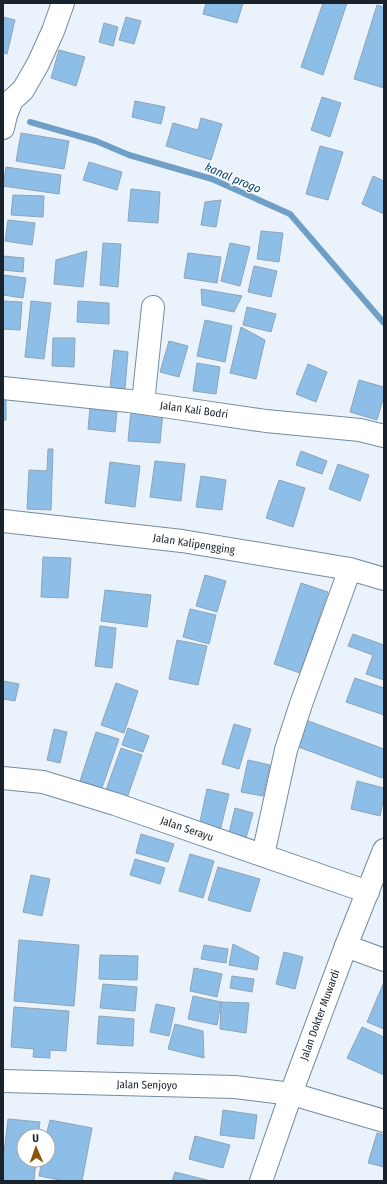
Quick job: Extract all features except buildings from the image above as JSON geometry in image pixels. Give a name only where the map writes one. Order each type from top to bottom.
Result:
[{"type":"street","points":[[3,128],[7,99],[24,90],[53,32],[63,3]]},
{"type":"street","points":[[143,403],[153,307]]},
{"type":"street","name":"Jalan Kali Bodri","points":[[3,388],[143,403],[266,420],[360,430],[384,436]]},
{"type":"street","name":"Jalan Kalipengging","points":[[3,522],[182,541],[350,569],[384,578]]},
{"type":"street","points":[[263,855],[286,750],[350,569]]},
{"type":"street","name":"Jalan Serayu","points":[[3,778],[43,782],[100,799],[368,892]]},
{"type":"street","name":"Jalan Dokter Muwardi","points":[[261,1181],[346,946],[384,850]]},
{"type":"street","points":[[346,946],[384,960]]},
{"type":"street","name":"Jalan Senjoyo","points":[[3,1081],[235,1087],[292,1094],[384,1121]]},
{"type":"waterway","name":"kanal progo","points":[[30,122],[96,141],[129,155],[212,179],[290,214],[384,323]]}]
